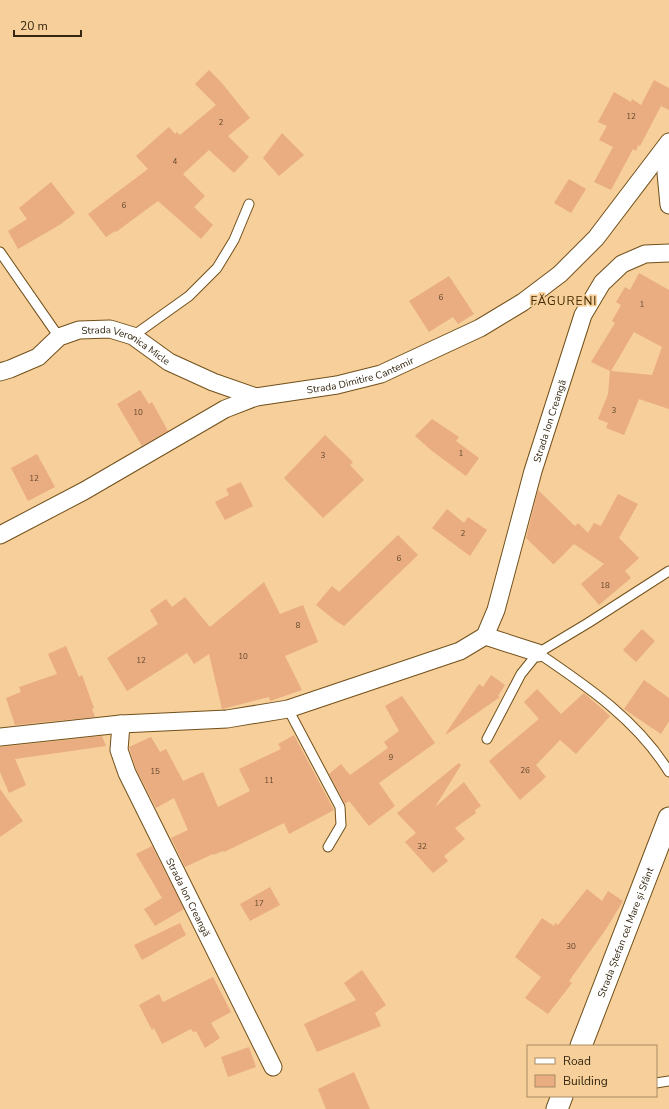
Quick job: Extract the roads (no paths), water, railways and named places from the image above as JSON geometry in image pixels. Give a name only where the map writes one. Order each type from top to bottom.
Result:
[{"type":"street","points":[[669,142],[666,173],[669,205]]},
{"type":"street","name":"Strada Dimitire Cantemir","points":[[0,535],[84,491],[225,409],[256,397],[337,385],[381,374],[480,328],[524,302],[560,274],[596,238],[623,200],[669,142]]},
{"type":"street","name":"Strada Ion Creangă","points":[[485,636],[496,610],[533,471],[583,315],[602,283],[622,264],[645,254],[669,253]]},
{"type":"street","name":"Strada Veronica Micle","points":[[0,372],[38,357],[59,337],[79,330],[110,328],[133,336],[169,362],[213,382],[256,397]]},
{"type":"street","points":[[0,737],[121,724],[227,719],[288,709],[460,651],[485,636],[538,653]]},
{"type":"street","name":"Strada Ion Creangă","points":[[121,724],[119,750],[127,774],[273,1067]]},
{"type":"street","name":"Strada Ștefan cel Mare și Sfânt","points":[[581,1045],[669,818]]},
{"type":"street","points":[[557,1109],[562,1097]]},
{"type":"lane","points":[[133,336],[189,296],[217,268],[234,240],[249,204]]},
{"type":"lane","points":[[0,252],[59,337]]},
{"type":"lane","points":[[486,739],[520,674],[538,653],[669,571]]},
{"type":"lane","points":[[538,653],[582,682],[621,716],[658,755],[669,772]]},
{"type":"lane","points":[[288,709],[340,807],[341,825],[328,847]]},
{"type":"lane","points":[[657,1083],[669,1081]]},
{"type":"district","name":"FĂGURENI","points":[[564,301]]}]
